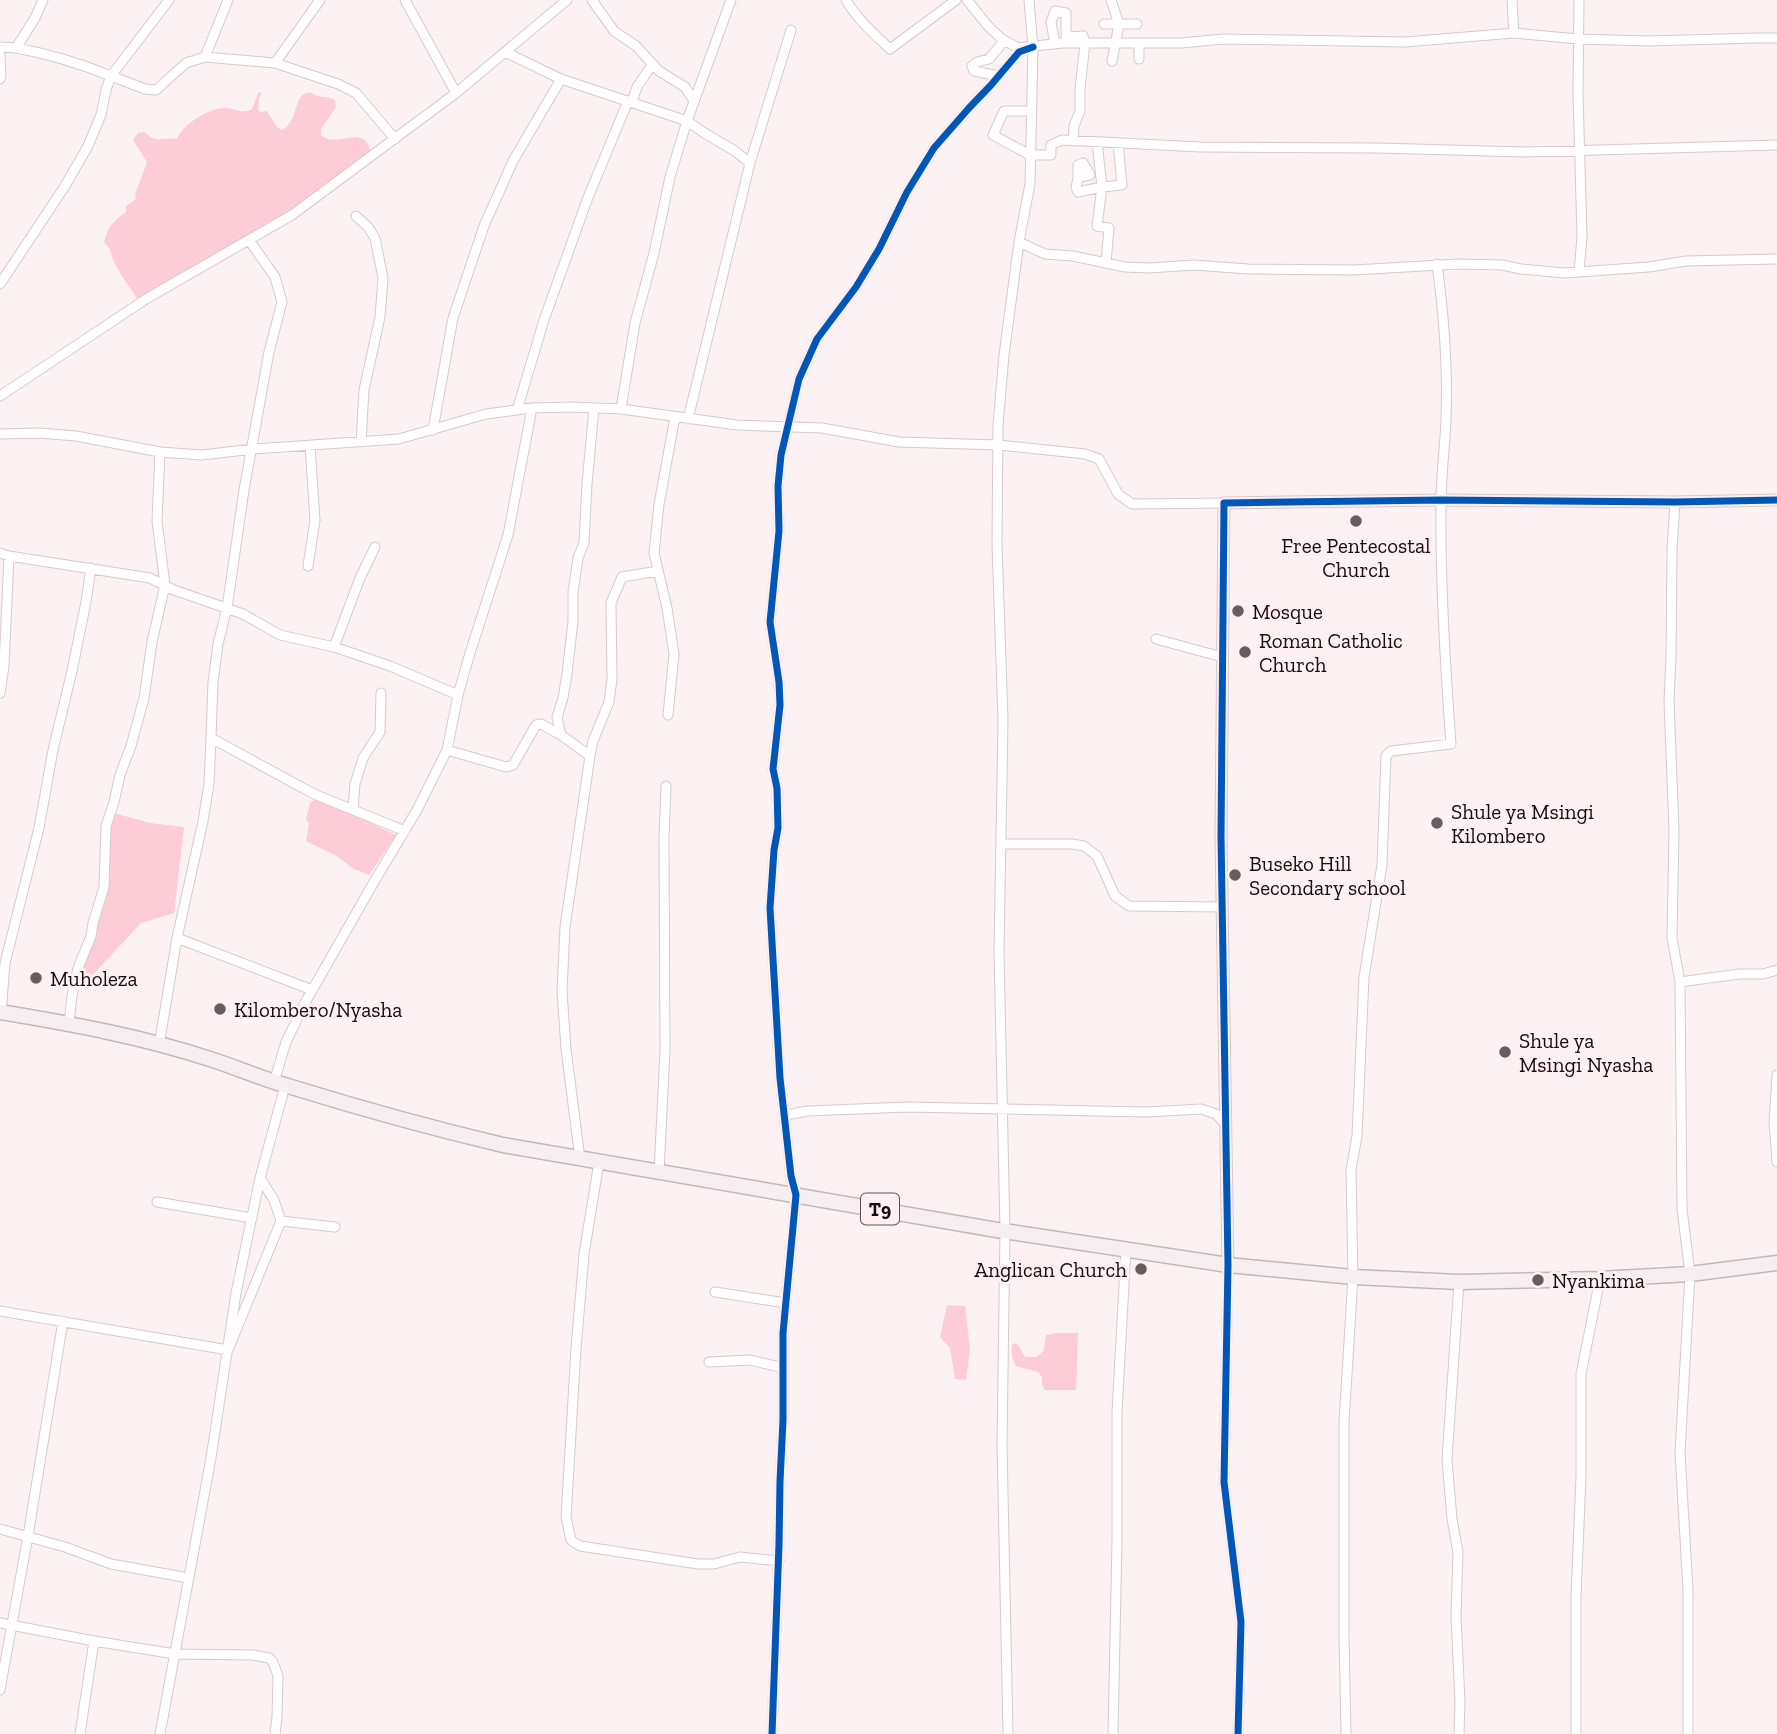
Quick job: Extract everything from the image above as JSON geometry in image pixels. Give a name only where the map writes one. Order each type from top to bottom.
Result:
[{"type":"highway","name":"T9","points":[[0,1012],[69,1023],[213,1059],[280,1084],[426,1127],[503,1145],[1005,1231],[1228,1265],[1353,1277],[1459,1282],[1690,1274],[1777,1263]]},
{"type":"street","points":[[16,48],[43,0]]},
{"type":"street","points":[[0,284],[65,186],[88,146],[101,115],[111,76],[169,0]]},
{"type":"street","points":[[205,57],[228,0]]},
{"type":"street","points":[[275,63],[320,0]]},
{"type":"street","points":[[405,0],[456,93]]},
{"type":"street","points":[[0,396],[146,299],[292,215],[456,93],[567,0]]},
{"type":"street","points":[[592,0],[614,31],[636,46],[659,71],[685,87],[694,101]]},
{"type":"street","points":[[621,409],[635,323],[654,253],[670,177],[687,121],[731,0]]},
{"type":"street","points":[[846,0],[869,30],[890,50],[956,0]]},
{"type":"street","points":[[967,0],[988,26],[1004,41],[1018,48],[1055,44],[1181,43],[1223,39],[1405,42],[1514,33],[1649,41],[1777,38]]},
{"type":"street","points":[[1008,1734],[1002,1444],[1005,1231],[999,952],[1003,720],[997,584],[998,425],[1003,355],[1030,184],[1033,47],[1029,0]]},
{"type":"street","points":[[1111,0],[1119,24],[1112,61]]},
{"type":"street","points":[[1512,0],[1514,33]]},
{"type":"street","points":[[1578,0],[1581,237],[1579,272]]},
{"type":"street","points":[[1055,44],[1051,22],[1055,11],[1066,13],[1066,37],[1083,36],[1085,43],[1080,111],[1074,126],[1073,141]]},
{"type":"street","points":[[1104,24],[1137,24]]},
{"type":"street","points":[[688,419],[750,163],[791,30]]},
{"type":"street","points":[[999,76],[974,71],[972,66],[989,59],[1004,41]]},
{"type":"street","points":[[1139,43],[1139,59]]},
{"type":"street","points":[[0,47],[46,53],[145,89],[156,90],[186,63],[205,57],[275,63],[338,84],[356,93],[395,139]]},
{"type":"street","points":[[772,1734],[779,1561],[783,1333],[796,1195],[791,1176],[779,1078],[770,908],[778,828],[777,788],[773,769],[780,705],[770,622],[779,531],[780,455],[799,379],[817,339],[856,287],[934,148],[1019,52],[1033,47]]},
{"type":"street","points":[[505,52],[561,79],[687,121],[750,163]]},
{"type":"street","points":[[0,55],[0,79]]},
{"type":"street","points":[[517,410],[544,320],[587,200],[637,87],[652,65]]},
{"type":"street","points":[[433,430],[453,318],[484,226],[513,162],[561,79]]},
{"type":"street","points":[[1031,111],[1004,111],[993,135],[1030,155],[1051,155],[1051,145],[1062,141],[1200,147],[1526,152],[1777,145]]},
{"type":"street","points":[[1097,142],[1102,187],[1097,226],[1109,228],[1105,263]]},
{"type":"street","points":[[1078,178],[1078,192],[1122,185],[1118,143]]},
{"type":"street","points":[[356,216],[375,238],[383,278],[380,317],[364,390],[361,442]]},
{"type":"street","points":[[159,1045],[177,938],[209,784],[213,682],[218,643],[227,608],[244,490],[269,352],[282,302],[275,276],[249,240]]},
{"type":"street","points":[[1019,242],[1045,254],[1073,256],[1125,267],[1149,268],[1194,265],[1318,270],[1380,269],[1437,264],[1502,265],[1548,273],[1649,267],[1686,261],[1777,258]]},
{"type":"street","points":[[1346,1734],[1345,1423],[1353,1277],[1351,1170],[1357,1136],[1364,976],[1382,865],[1386,756],[1391,751],[1451,744],[1441,500],[1446,416],[1445,323],[1437,264]]},
{"type":"street","points":[[0,435],[39,433],[76,436],[160,452],[202,455],[399,439],[486,414],[532,408],[573,407],[621,409],[737,425],[822,428],[899,442],[999,445],[1085,454],[1099,459],[1118,494],[1132,504],[1441,500],[1675,502],[1777,499]]},
{"type":"street","points":[[160,1734],[211,1458],[236,1293],[280,1084],[286,1042],[312,990],[405,831],[447,750],[458,695],[508,535],[532,408]]},
{"type":"street","points":[[561,735],[557,717],[567,674],[578,558],[584,543],[594,408]]},
{"type":"street","points":[[668,715],[674,654],[654,553],[659,504],[675,417]]},
{"type":"street","points":[[308,566],[315,520],[310,446]]},
{"type":"street","points":[[69,1023],[78,968],[91,936],[104,887],[106,826],[144,698],[152,642],[165,585],[157,521],[160,452]]},
{"type":"street","points":[[1675,502],[1669,701],[1674,831],[1672,938],[1680,982],[1682,1209],[1690,1274],[1680,1453],[1688,1590],[1688,1734]]},
{"type":"street","points":[[1224,503],[1221,836],[1228,1265],[1224,1482],[1241,1622],[1238,1734]]},
{"type":"street","points":[[334,647],[360,578],[375,547]]},
{"type":"street","points":[[0,693],[4,666],[5,554],[150,578],[174,590],[243,614],[280,635],[334,647],[390,666],[458,695]]},
{"type":"street","points":[[0,1012],[5,963],[39,828],[91,568]]},
{"type":"street","points":[[580,1159],[566,1049],[562,990],[565,928],[590,756],[593,741],[609,702],[612,679],[611,603],[622,577],[658,571]]},
{"type":"street","points":[[1156,639],[1222,657]]},
{"type":"street","points":[[353,810],[355,784],[363,758],[380,732],[381,693]]},
{"type":"street","points":[[447,750],[506,768],[513,765],[536,725],[541,724],[590,756]]},
{"type":"street","points":[[211,738],[314,794],[405,831]]},
{"type":"street","points":[[659,1172],[665,1050],[666,786]]},
{"type":"street","points":[[1001,844],[1084,846],[1097,856],[1115,896],[1129,906],[1223,907]]},
{"type":"street","points":[[177,938],[312,990]]},
{"type":"street","points":[[1680,982],[1777,971]]},
{"type":"street","points":[[1777,1075],[1774,1122],[1777,1162]]},
{"type":"street","points":[[785,1115],[808,1111],[907,1107],[1146,1112],[1201,1109],[1216,1114],[1226,1125]]},
{"type":"street","points":[[599,1162],[584,1254],[576,1349],[566,1517],[571,1540],[580,1546],[698,1564],[714,1564],[740,1557],[779,1561]]},
{"type":"street","points":[[228,1350],[281,1221],[274,1199],[260,1178]]},
{"type":"street","points":[[157,1202],[252,1218]]},
{"type":"street","points":[[281,1221],[335,1227]]},
{"type":"street","points":[[1113,1734],[1117,1412],[1126,1249]]},
{"type":"street","points":[[1576,1734],[1581,1374],[1600,1279]]},
{"type":"street","points":[[1459,1282],[1447,1460],[1458,1552],[1456,1616],[1459,1734]]},
{"type":"street","points":[[715,1292],[786,1303]]},
{"type":"street","points":[[0,1311],[228,1350]]},
{"type":"street","points":[[0,1690],[29,1536],[63,1321]]},
{"type":"street","points":[[709,1362],[750,1360],[784,1368]]},
{"type":"street","points":[[0,1529],[111,1564],[189,1578]]},
{"type":"street","points":[[0,1623],[175,1654],[269,1657],[278,1676],[275,1734]]},
{"type":"street","points":[[80,1734],[94,1641]]},
{"type":"shaded area","points":[[259,92],[262,93],[258,109],[260,112],[267,111],[282,130],[291,121],[303,95],[311,93],[335,100],[336,107],[321,129],[321,135],[335,140],[358,137],[364,139],[371,156],[292,215],[142,301],[123,278],[104,242],[112,224],[126,212],[126,206],[136,199],[147,162],[133,140],[138,133],[145,132],[156,139],[177,139],[190,123],[211,111],[224,108],[241,111],[252,109]]},
{"type":"shaded area","points":[[317,798],[396,835],[369,875],[306,841],[309,824],[306,819],[310,803]]},
{"type":"shaded area","points":[[114,813],[150,823],[184,827],[174,913],[141,923],[76,993],[81,966],[96,934],[109,889],[111,824]]},
{"type":"shaded area","points":[[947,1305],[965,1306],[970,1349],[966,1380],[955,1379],[950,1348],[940,1337]]},
{"type":"shaded area","points":[[1078,1333],[1076,1390],[1045,1390],[1038,1372],[1016,1366],[1013,1358],[1013,1343],[1018,1345],[1025,1357],[1037,1357],[1044,1350],[1046,1335]]},
{"type":"cycle path","points":[[772,1734],[783,1420],[783,1333],[796,1195],[791,1176],[780,1078],[770,908],[778,828],[777,788],[773,769],[780,705],[770,622],[779,531],[778,486],[781,455],[799,379],[817,339],[856,287],[934,148],[1019,52],[1033,47]]},
{"type":"cycle path","points":[[1238,1734],[1241,1622],[1224,1482],[1228,1265],[1221,836],[1224,503],[1777,500]]},
{"type":"place","name":"Free Pentecostal Church","points":[[1356,521]]},
{"type":"place","name":"Mosque","points":[[1238,611]]},
{"type":"place","name":"Roman Catholic Church","points":[[1245,652]]},
{"type":"place","name":"Shule ya Msingi Kilombero","points":[[1437,823]]},
{"type":"place","name":"Buseko Hill Secondary school","points":[[1235,875]]},
{"type":"place","name":"Muholeza","points":[[36,978]]},
{"type":"place","name":"Kilombero/Nyasha","points":[[220,1009]]},
{"type":"place","name":"Shule ya Msingi Nyasha","points":[[1505,1052]]},
{"type":"place","name":"Anglican Church","points":[[1141,1269]]},
{"type":"place","name":"Nyankima","points":[[1538,1280]]}]
